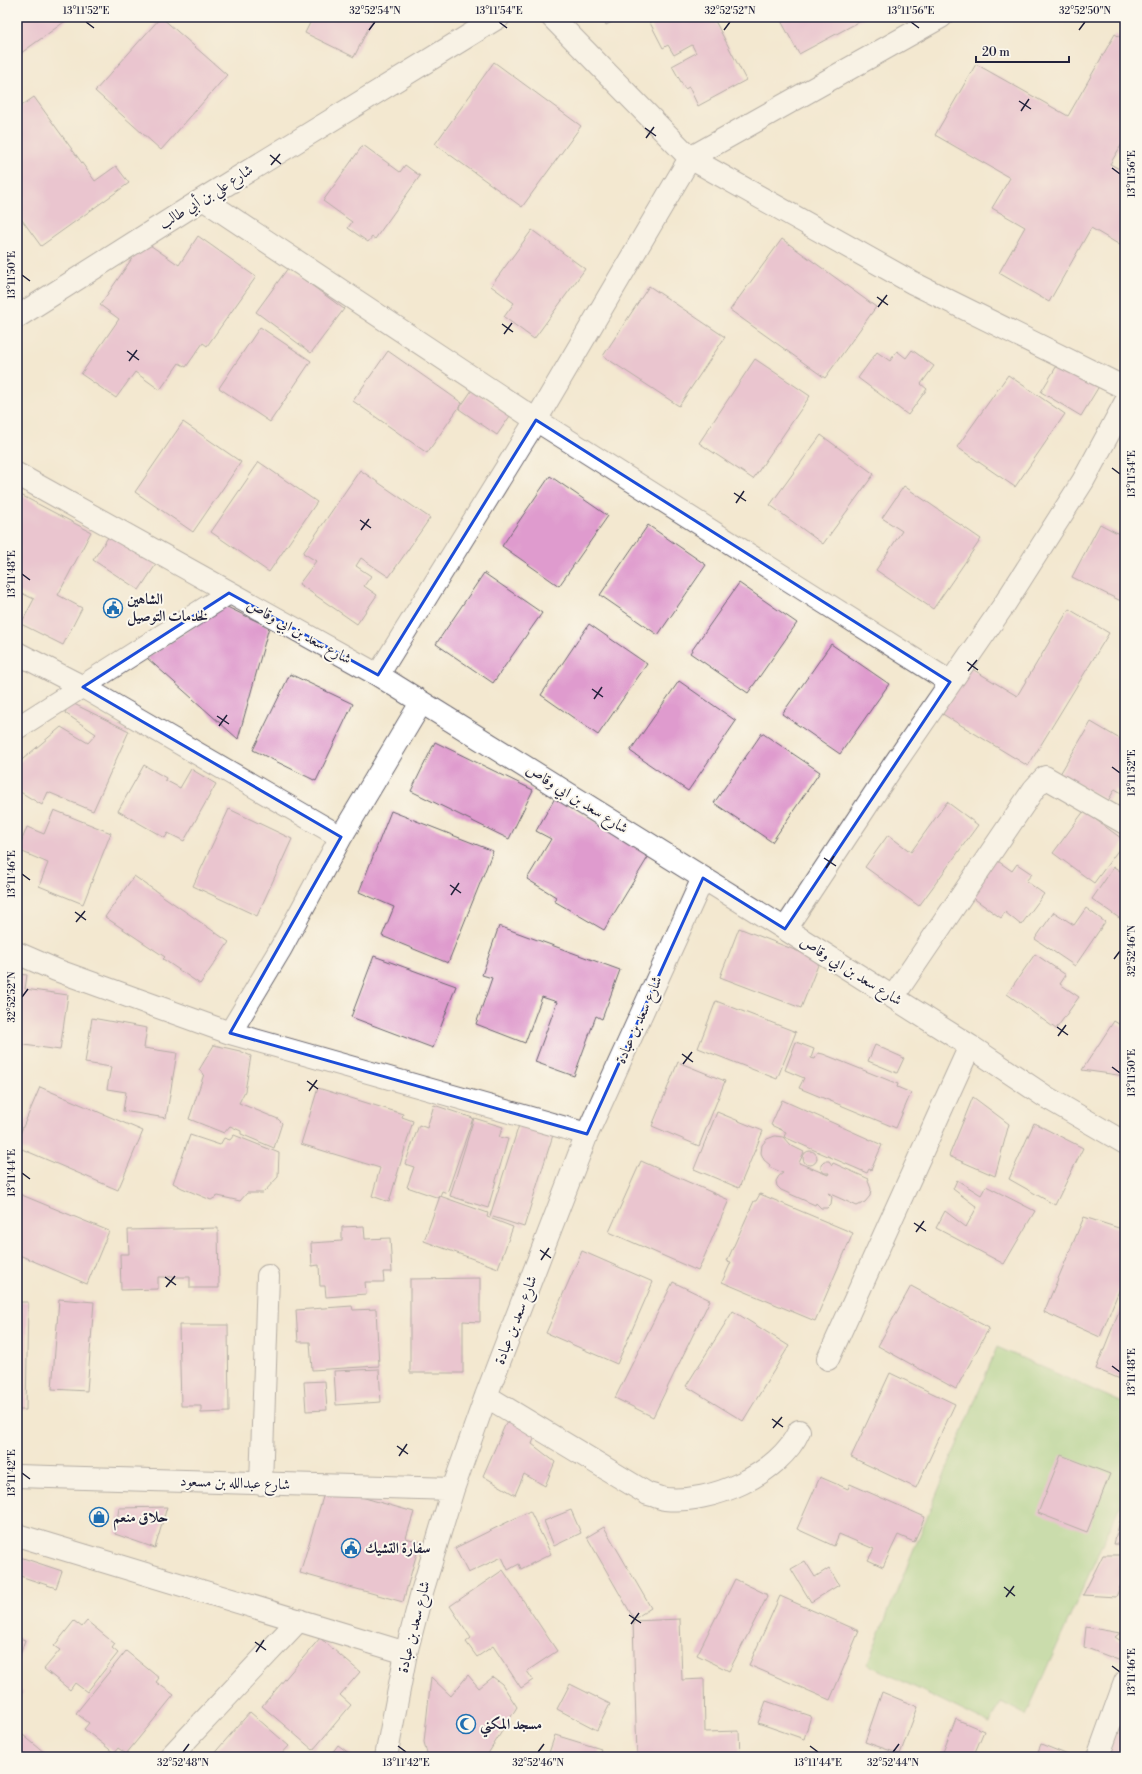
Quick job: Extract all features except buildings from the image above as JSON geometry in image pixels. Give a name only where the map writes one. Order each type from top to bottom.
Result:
[{"type":"street","name":"شارع علي بن أبي طالب","points":[[17,317],[203,199],[499,17]]},
{"type":"street","points":[[552,17],[690,158],[913,283],[1125,388]]},
{"type":"street","points":[[378,675],[536,420],[690,158],[941,17]]},
{"type":"street","points":[[203,199],[536,420],[950,682]]},
{"type":"street","points":[[785,929],[950,682],[1004,605],[1083,481],[1125,403]]},
{"type":"street","name":"شارع سعد بن ابي وقاص","points":[[17,474],[378,675],[894,997],[1046,1097],[1124,1141]]},
{"type":"street","points":[[17,728],[229,593]]},
{"type":"street","points":[[17,653],[83,687],[341,837]]},
{"type":"street","points":[[230,1033],[281,948],[341,837],[421,703]]},
{"type":"street","points":[[894,997],[1034,789],[1044,777],[1125,823]]},
{"type":"street","name":"شارع سعد بن عبادة","points":[[386,1757],[406,1652],[422,1592],[453,1489],[486,1396],[587,1134],[703,878]]},
{"type":"street","points":[[17,953],[56,970],[230,1033],[587,1134]]},
{"type":"street","points":[[828,1359],[970,1046]]},
{"type":"street","points":[[261,1484],[268,1276]]},
{"type":"street","points":[[486,1396],[648,1494],[664,1499],[689,1499],[706,1496],[744,1481],[770,1466],[786,1453],[799,1431]]},
{"type":"street","name":"شارع عبدالله بن مسعود","points":[[17,1476],[453,1489]]},
{"type":"street","points":[[17,1535],[406,1652]]},
{"type":"street","points":[[170,1757],[299,1620]]},
{"type":"street","points":[[1098,1757],[1125,1682]]},
{"type":"highlighted area","points":[[536,420],[950,682],[785,929],[703,878],[587,1134],[230,1033],[341,837],[83,687],[229,593],[378,675]]},
{"type":"green space","points":[[997,1347],[1125,1404],[1125,1494],[1026,1715],[1001,1702],[990,1724],[867,1664]]},
{"type":"place","name":"الشاهين لخدمات التوصيل","points":[[113,608]]},
{"type":"place","name":"حلاق منعم","points":[[99,1517]]},
{"type":"place","name":"سفارة التشيك","points":[[351,1548]]},
{"type":"place","name":"مسجد المكني","points":[[466,1724]]}]
